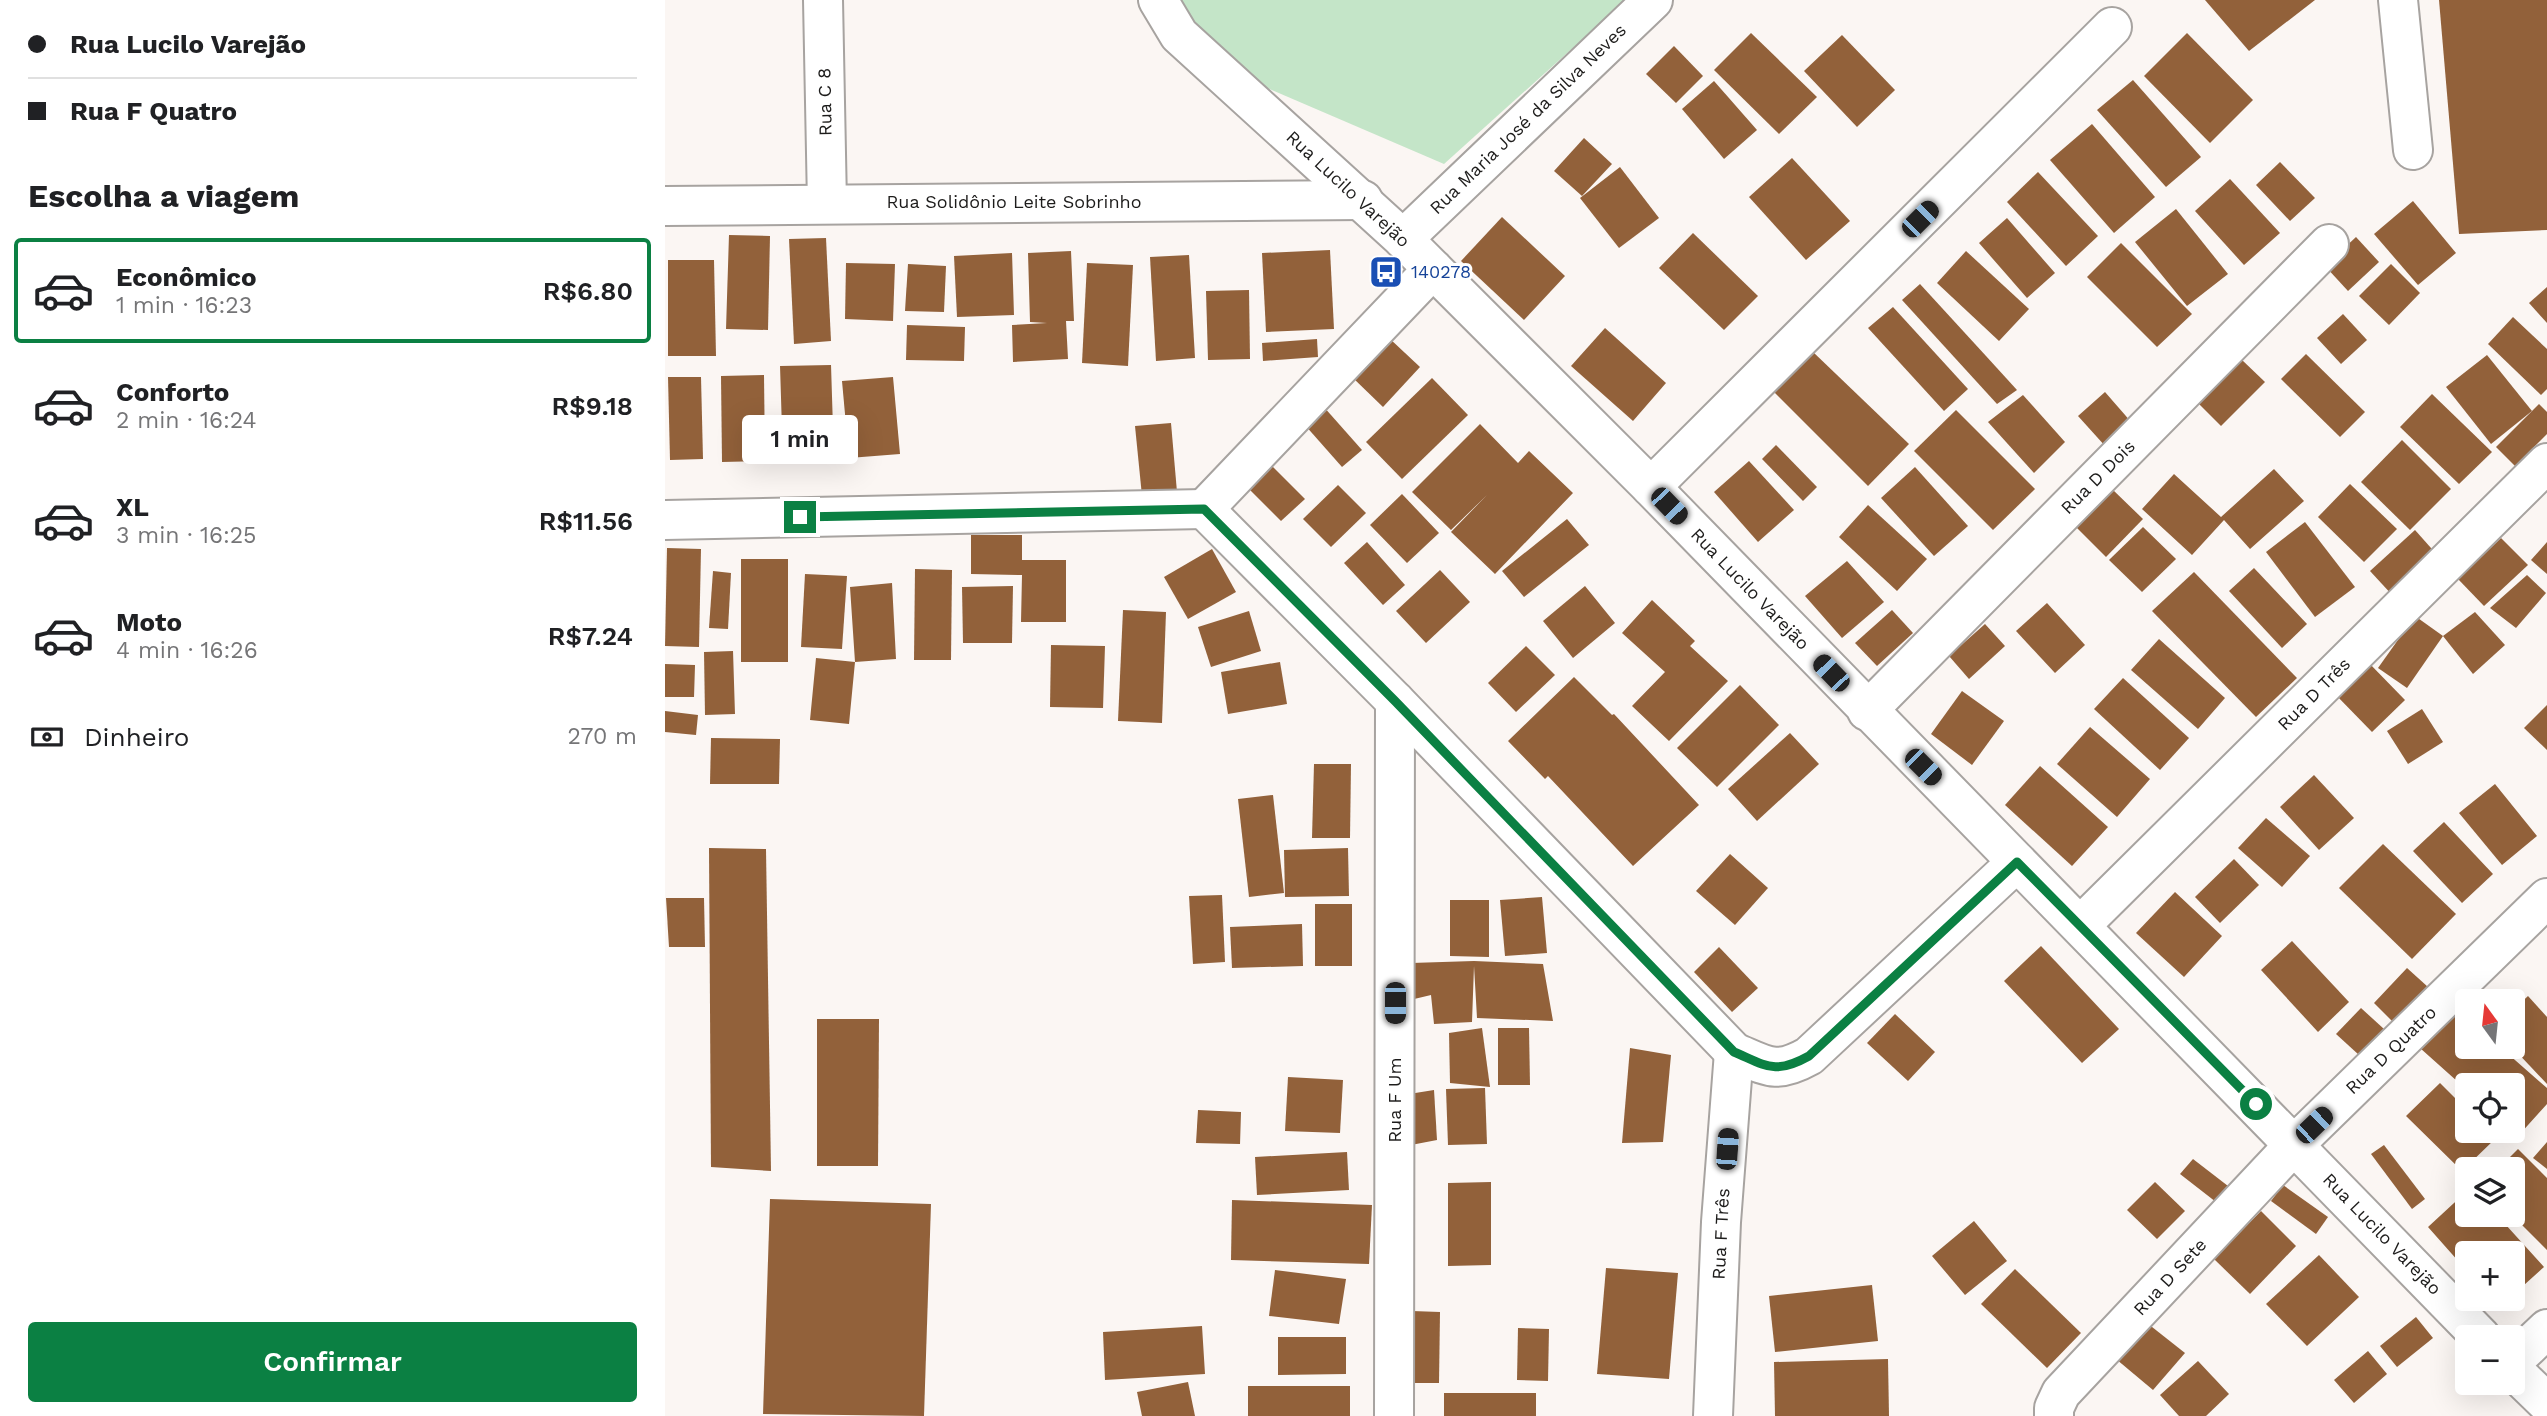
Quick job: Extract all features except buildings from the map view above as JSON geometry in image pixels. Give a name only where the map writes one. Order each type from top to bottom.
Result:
[{"type":"street","name":"Rua C 8","points":[[823,0],[827,204]]},
{"type":"street","name":"Rua Lucilo Varejão","points":[[1158,0],[1179,35],[1403,239],[1651,487],[2469,1325]]},
{"type":"street","name":"Rua Maria José da Silva Neves","points":[[1403,239],[1653,0]]},
{"type":"street","points":[[2398,0],[2413,150]]},
{"type":"street","points":[[1651,487],[2112,27]]},
{"type":"street","name":"Rua Solidônio Leite Sobrinho","points":[[665,206],[1363,200]]},
{"type":"street","name":"Rua D Dois","points":[[1867,710],[2329,244]]},
{"type":"street","points":[[665,520],[1204,509],[1433,269]]},
{"type":"street","name":"Rua D Três","points":[[2081,925],[2547,463]]},
{"type":"street","points":[[1204,509],[1395,701],[1734,1052],[1766,1066],[1790,1067],[1809,1056],[2017,862]]},
{"type":"street","name":"Rua F Um","points":[[1395,701],[1395,1416]]},
{"type":"street","name":"Rua D Quatro","points":[[2295,1144],[2547,898]]},
{"type":"street","name":"Rua F Três","points":[[1713,1416],[1721,1222],[1734,1052]]},
{"type":"street","name":"Rua D Sete","points":[[2054,1416],[2054,1408],[2061,1393],[2295,1144]]},
{"type":"street","points":[[2525,1350],[2547,1329]]},
{"type":"street","points":[[2525,1382],[2547,1403]]},
{"type":"green space","points":[[1161,0],[1626,0],[1444,164],[1172,47]]},
{"type":"place","name":"140278","points":[[1386,272]]},
{"type":"route","points":[[800,517],[1204,509],[1395,701],[1734,1052],[1777,1068],[1790,1067],[1809,1056],[2017,862],[2256,1104]]}]
